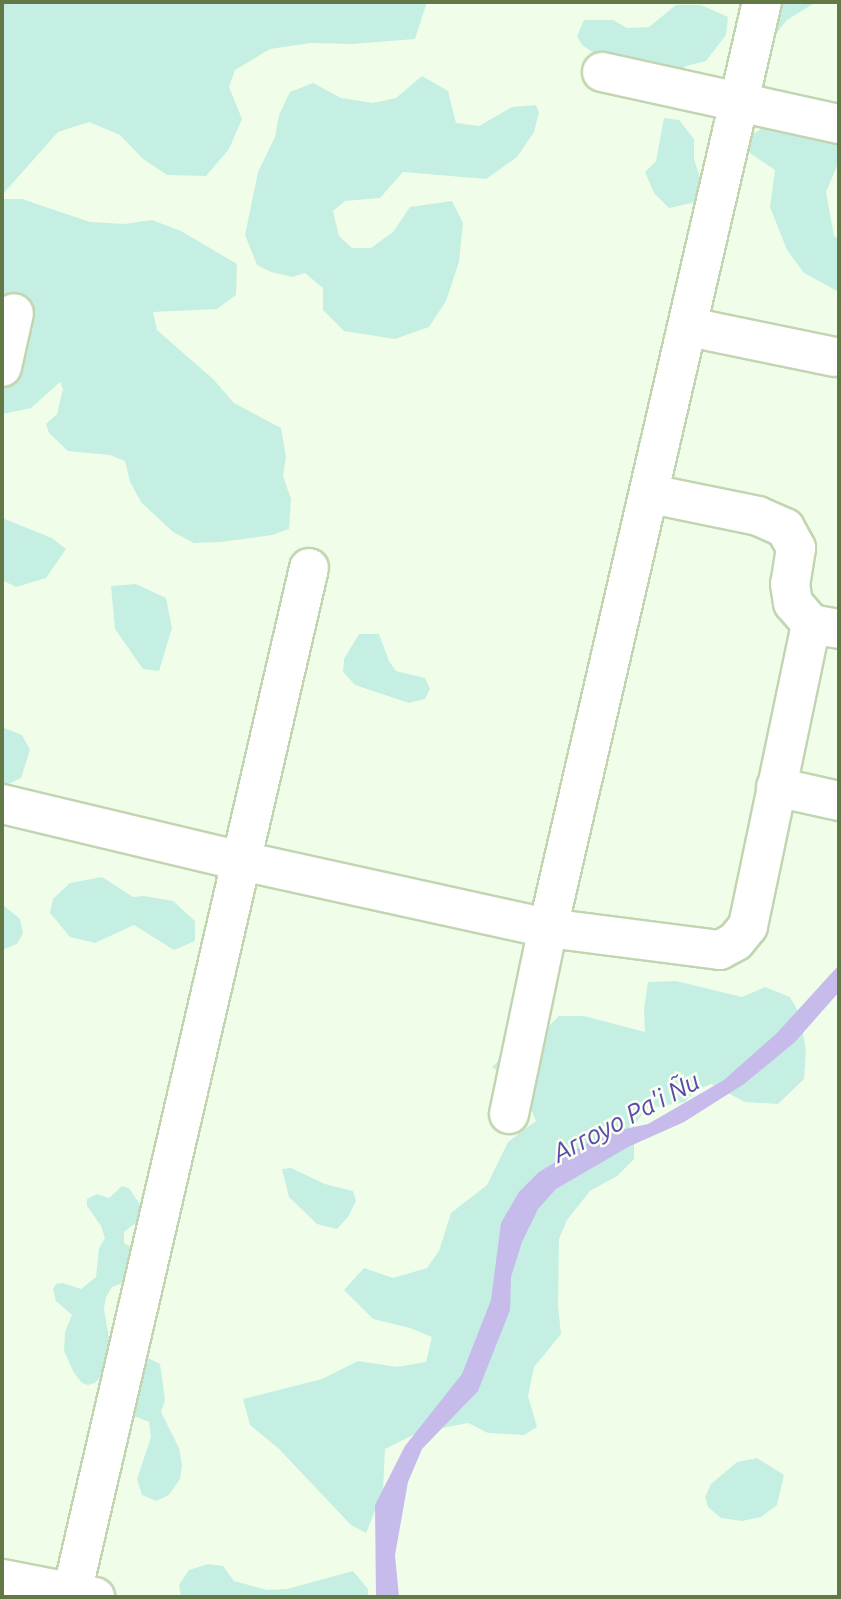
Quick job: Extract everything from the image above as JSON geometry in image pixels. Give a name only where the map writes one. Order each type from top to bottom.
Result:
[{"type":"street","points":[[509,1114],[548,928],[762,2]]},
{"type":"street","points":[[602,72],[839,124]]},
{"type":"street","points":[[2,367],[14,313]]},
{"type":"street","points":[[689,327],[835,357]]},
{"type":"street","points":[[2,804],[242,861],[548,928],[720,950],[736,941],[748,926],[776,787],[825,627],[793,603],[790,584],[796,548],[785,528],[758,516],[650,494]]},
{"type":"street","points":[[2,1579],[84,1595],[242,861],[309,568]]},
{"type":"street","points":[[776,787],[839,801]]},
{"type":"shaded area","points":[[2,2],[427,2],[415,39],[352,44],[311,43],[270,49],[235,70],[229,87],[242,119],[229,149],[206,176],[167,175],[143,159],[120,135],[89,122],[58,132],[2,195]]},
{"type":"shaded area","points":[[751,2],[816,2],[787,20],[774,36]]},
{"type":"shaded area","points":[[676,5],[701,5],[728,17],[726,35],[706,61],[686,66],[672,77],[604,60],[582,45],[577,36],[584,20],[613,20],[627,28],[649,27]]},
{"type":"shaded area","points":[[422,76],[448,91],[456,123],[479,126],[512,107],[536,105],[539,113],[534,132],[517,157],[486,179],[403,172],[380,198],[345,201],[333,211],[339,236],[352,248],[371,248],[393,232],[410,207],[452,201],[463,223],[459,262],[446,301],[429,327],[395,339],[344,331],[323,310],[323,288],[305,273],[292,277],[257,265],[245,235],[258,172],[275,137],[279,115],[290,92],[313,83],[341,98],[373,103],[396,98]]},
{"type":"shaded area","points":[[664,118],[679,120],[694,139],[694,159],[702,184],[696,202],[669,208],[654,193],[645,172],[656,161]]},
{"type":"shaded area","points":[[764,127],[837,141],[839,161],[826,192],[834,236],[839,239],[839,292],[804,273],[787,250],[770,207],[775,170],[741,147],[749,137]]},
{"type":"shaded area","points":[[2,199],[22,199],[90,222],[124,224],[152,220],[181,231],[237,264],[236,295],[217,309],[153,312],[157,330],[213,379],[234,403],[281,428],[286,457],[283,476],[291,499],[289,529],[272,535],[194,543],[173,532],[141,502],[130,482],[125,461],[110,455],[68,451],[49,433],[46,424],[57,414],[63,389],[60,382],[31,408],[2,414]]},
{"type":"shaded area","points":[[2,518],[52,538],[66,549],[46,578],[16,587],[2,580]]},
{"type":"shaded area","points":[[136,584],[166,598],[172,628],[159,671],[143,669],[115,629],[111,586]]},
{"type":"shaded area","points":[[359,634],[379,634],[389,661],[396,671],[425,678],[430,689],[425,699],[409,703],[355,685],[343,672],[344,659]]},
{"type":"shaded area","points":[[2,727],[22,735],[30,750],[21,778],[2,787]]},
{"type":"shaded area","points":[[102,877],[133,897],[173,901],[195,921],[195,941],[174,950],[134,925],[95,943],[70,937],[50,913],[53,899],[70,883]]},
{"type":"shaded area","points":[[2,904],[20,919],[23,933],[17,944],[2,950]]},
{"type":"shaded area","points":[[839,965],[839,992],[795,1042],[744,1084],[684,1122],[628,1147],[556,1189],[538,1209],[522,1242],[511,1277],[510,1310],[478,1391],[422,1449],[408,1482],[395,1555],[399,1597],[376,1597],[375,1505],[405,1446],[462,1374],[491,1300],[501,1223],[519,1192],[539,1172],[602,1134],[648,1124],[724,1080],[777,1033]]},
{"type":"shaded area","points":[[676,981],[742,997],[765,987],[790,997],[800,1015],[806,1051],[804,1079],[778,1104],[745,1102],[711,1084],[695,1091],[685,1102],[645,1109],[634,1127],[634,1159],[617,1176],[590,1191],[567,1220],[559,1239],[558,1305],[561,1334],[534,1367],[528,1396],[537,1427],[524,1435],[488,1433],[468,1423],[417,1433],[385,1449],[383,1490],[366,1533],[351,1525],[279,1449],[250,1425],[243,1399],[322,1379],[358,1361],[397,1367],[426,1362],[432,1337],[410,1328],[373,1319],[344,1290],[364,1268],[393,1278],[427,1268],[439,1251],[451,1213],[487,1185],[508,1142],[536,1121],[523,1091],[492,1067],[506,1053],[547,1028],[559,1016],[584,1016],[645,1032],[644,1009],[648,982]]},
{"type":"shaded area","points":[[291,1168],[325,1184],[353,1191],[356,1201],[348,1217],[337,1229],[317,1224],[289,1197],[282,1169]]},
{"type":"shaded area","points":[[122,1186],[129,1188],[143,1209],[138,1221],[124,1232],[124,1243],[135,1250],[130,1280],[112,1287],[106,1297],[104,1309],[109,1338],[106,1361],[103,1374],[95,1383],[88,1385],[82,1383],[74,1373],[64,1351],[65,1332],[72,1315],[56,1301],[53,1289],[56,1284],[63,1283],[81,1289],[96,1277],[99,1248],[105,1238],[101,1226],[87,1206],[87,1199],[97,1194],[109,1198]]},
{"type":"shaded area","points":[[144,1356],[160,1364],[165,1400],[161,1412],[179,1448],[182,1465],[180,1479],[169,1495],[156,1501],[142,1495],[137,1479],[151,1437],[149,1422],[115,1408]]},
{"type":"shaded area","points":[[757,1458],[784,1475],[777,1505],[761,1517],[742,1521],[721,1518],[708,1507],[705,1497],[711,1484],[737,1462]]},
{"type":"shaded area","points":[[208,1564],[223,1566],[234,1581],[267,1590],[287,1589],[353,1571],[368,1589],[368,1597],[181,1597],[179,1585],[189,1570]]},
{"type":"water label","name":"Arroyo Pa'i Ñu","points":[[626,1117]]}]
